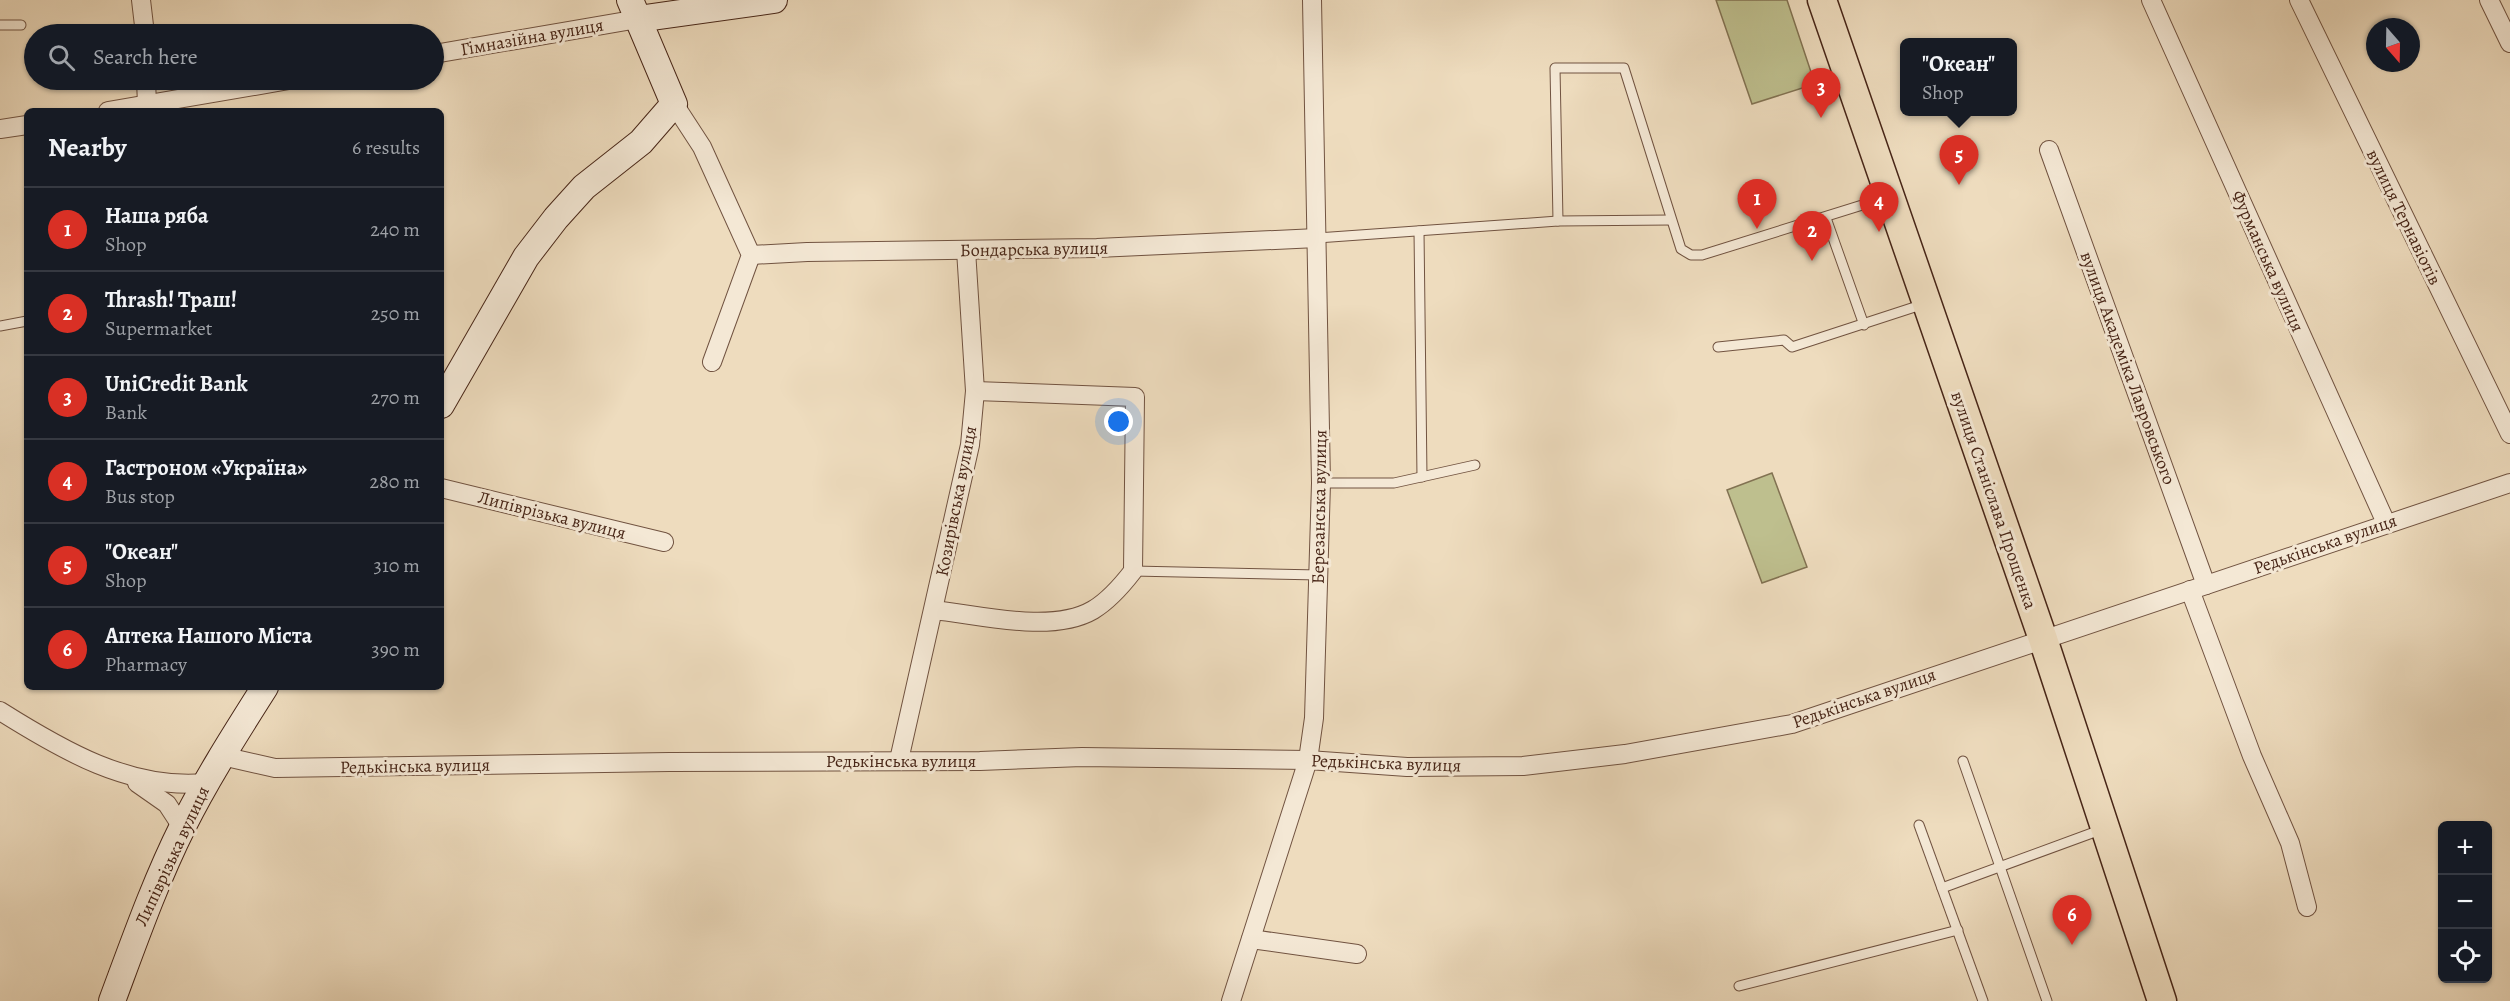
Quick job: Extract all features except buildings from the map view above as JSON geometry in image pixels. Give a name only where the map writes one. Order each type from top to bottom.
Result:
[{"type":"main road","name":"вулиця Станіслава Прощенка","points":[[1822,0],[2043,639],[2162,1001]]},
{"type":"street","points":[[141,0],[144,24]]},
{"type":"street","name":"Гімназійна вулиця","points":[[444,52],[634,9],[774,0]]},
{"type":"street","name":"Березанська вулиця","points":[[1231,1001],[1308,760],[1314,718],[1321,483],[1312,0]]},
{"type":"street","name":"Фурманська вулиця","points":[[2151,0],[2386,523]]},
{"type":"street","name":"вулиця Тернавіотів","points":[[2299,0],[2510,435]]},
{"type":"street","points":[[2488,0],[2510,43]]},
{"type":"street","points":[[634,9],[674,104],[702,147],[751,255],[712,362]]},
{"type":"street","points":[[146,90],[147,104]]},
{"type":"street","points":[[125,108],[229,90]]},
{"type":"street","points":[[444,400],[526,256],[556,218],[585,187],[641,142],[674,104]]},
{"type":"street","points":[[0,129],[24,125]]},
{"type":"street","name":"вулиця Академіка Лавровського","points":[[2049,150],[2198,587],[2252,756],[2290,843],[2307,907]]},
{"type":"street","name":"Бондарська вулиця","points":[[751,255],[807,252],[1097,248],[1317,237]]},
{"type":"street","name":"Козирівська вулиця","points":[[899,760],[967,465],[975,391],[966,250]]},
{"type":"street","points":[[934,610],[1047,623],[1068,620],[1094,609],[1133,571],[1135,397],[975,391]]},
{"type":"street","name":"Редькінська вулиця","points":[[222,756],[275,768],[899,760],[980,761],[1082,757],[1308,760],[1407,767],[1523,766],[1624,754],[1792,724],[2510,483]]},
{"type":"street","name":"Липіврізька вулиця","points":[[444,489],[664,542]]},
{"type":"street","name":"Липіврізька вулиця","points":[[112,1001],[144,916],[182,827],[263,690]]},
{"type":"street","points":[[0,711],[64,749],[122,774],[160,783],[184,785],[206,783]]},
{"type":"street","points":[[122,774],[167,804],[182,827]]},
{"type":"street","points":[[1251,939],[1357,954]]},
{"type":"lane","points":[[0,25],[21,25]]},
{"type":"lane","points":[[1558,221],[1555,68],[1624,68],[1681,249],[1691,255],[1702,255],[1889,197]]},
{"type":"lane","points":[[1826,218],[1864,325]]},
{"type":"lane","points":[[1317,237],[1558,221],[1671,220]]},
{"type":"lane","points":[[1419,231],[1422,477]]},
{"type":"lane","points":[[1718,347],[1784,339],[1792,347],[1927,303]]},
{"type":"lane","points":[[0,326],[24,322]]},
{"type":"lane","points":[[1321,483],[1394,483],[1476,465]]},
{"type":"lane","points":[[1133,571],[1319,574]]},
{"type":"lane","points":[[1963,761],[2047,1001]]},
{"type":"lane","points":[[1920,825],[1983,1001]]},
{"type":"lane","points":[[1942,888],[2105,828]]},
{"type":"lane","points":[[1739,986],[1958,930]]},
{"type":"green space","points":[[1716,0],[1787,0],[1815,84],[1752,104]]},
{"type":"green space","points":[[1772,473],[1807,567],[1762,583],[1727,490]]},
{"type":"place","name":"UniCredit Bank","points":[[1821,118]]},
{"type":"place","name":"\"Океан\"","points":[[1959,185]]},
{"type":"place","name":"Наша ряба","points":[[1757,229]]},
{"type":"place","name":"Гастроном «Україна»","points":[[1879,232]]},
{"type":"place","name":"Thrash! Траш!","points":[[1812,261]]},
{"type":"place","name":"Аптека Нашого Міста","points":[[2072,945]]}]
